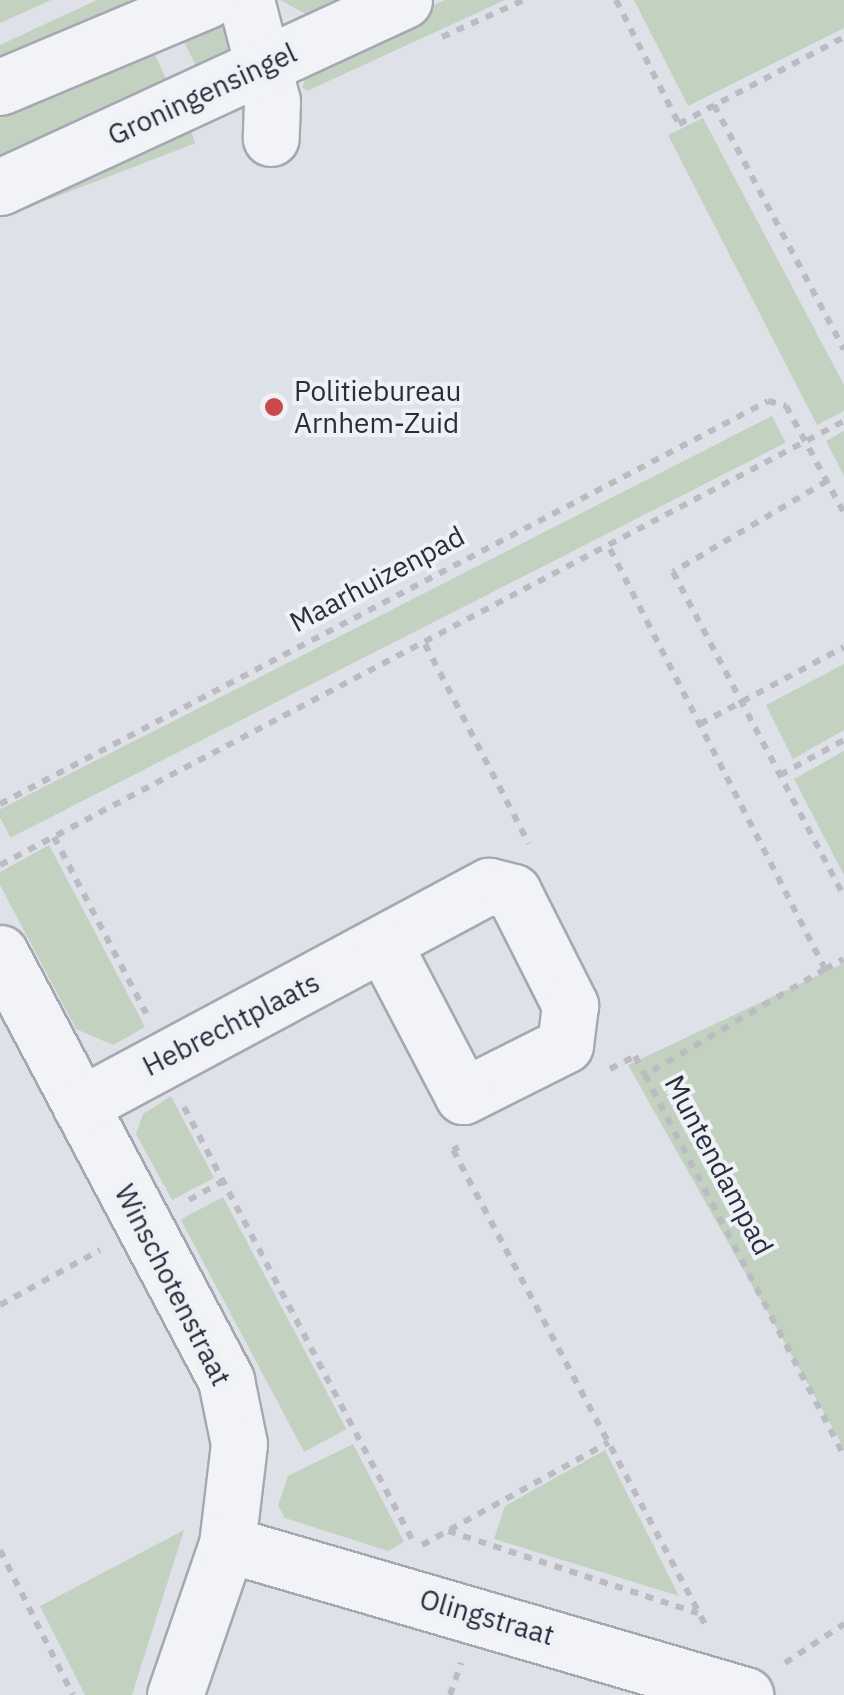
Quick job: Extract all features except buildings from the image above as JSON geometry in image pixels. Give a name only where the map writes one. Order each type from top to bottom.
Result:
[{"type":"street","points":[[0,87],[207,0]]},
{"type":"street","points":[[246,0],[272,101],[270,138]]},
{"type":"street","name":"Groningensingel","points":[[0,187],[404,0]]},
{"type":"street","name":"Hebrechtplaats","points":[[80,1105],[168,1055],[384,946],[489,886],[513,892]]},
{"type":"street","points":[[384,946],[464,1096],[564,1046],[570,1006],[513,892]]},
{"type":"street","name":"Winschotenstraat","points":[[0,953],[226,1380],[239,1444],[227,1544],[175,1695]]},
{"type":"street","name":"Olingstraat","points":[[227,1544],[742,1694]]},
{"type":"path","points":[[616,0],[679,124],[844,37]]},
{"type":"path","points":[[714,105],[844,350]]},
{"type":"path","name":"Maarhuizenpad","points":[[0,804],[777,399],[805,442]]},
{"type":"path","points":[[0,865],[610,548],[844,421]]},
{"type":"path","points":[[805,442],[844,513]]},
{"type":"path","points":[[827,481],[672,572],[844,897]]},
{"type":"path","points":[[610,548],[825,969],[844,959]]},
{"type":"path","points":[[426,644],[536,857],[513,892]]},
{"type":"path","points":[[700,724],[844,647]]},
{"type":"path","points":[[780,774],[844,740]]},
{"type":"path","points":[[54,837],[168,1055],[177,1094],[447,1605]]},
{"type":"path","name":"Muntendampad","points":[[825,969],[645,1075],[844,1456]]},
{"type":"path","points":[[464,1096],[445,1104],[465,1144],[453,1150],[742,1694],[844,1624]]},
{"type":"path","points":[[417,1548],[610,1442]]},
{"type":"path","points":[[448,1531],[699,1613]]},
{"type":"path","points":[[0,1550],[72,1695]]},
{"type":"green space","points":[[0,0],[51,0],[0,23]]},
{"type":"green space","points":[[97,0],[129,0],[134,11],[0,71],[0,45]]},
{"type":"green space","points":[[280,0],[376,0],[306,14]]},
{"type":"green space","points":[[445,0],[505,0],[307,91],[302,87],[313,62]]},
{"type":"green space","points":[[634,0],[844,0],[844,28],[688,106]]},
{"type":"green space","points":[[224,11],[230,46],[203,80],[178,30]]},
{"type":"green space","points":[[147,36],[173,95],[0,173],[0,103]]},
{"type":"green space","points":[[703,118],[844,385],[844,411],[817,425],[668,135]]},
{"type":"green space","points":[[186,119],[195,143],[5,216],[0,190]]},
{"type":"green space","points":[[772,416],[786,443],[10,838],[0,809]]},
{"type":"green space","points":[[844,431],[844,476],[826,441]]},
{"type":"green space","points":[[844,664],[844,730],[793,759],[766,705]]},
{"type":"green space","points":[[844,751],[844,875],[794,779]]},
{"type":"green space","points":[[49,845],[145,1027],[113,1045],[76,1029],[0,885],[0,872]]},
{"type":"green space","points":[[844,963],[844,1448],[628,1065]]},
{"type":"green space","points":[[171,1096],[214,1178],[172,1200],[136,1134],[143,1114]]},
{"type":"green space","points":[[223,1197],[346,1429],[304,1452],[181,1220]]},
{"type":"green space","points":[[353,1444],[404,1542],[388,1551],[285,1518],[278,1505],[288,1476]]},
{"type":"green space","points":[[605,1450],[679,1596],[494,1539],[505,1506]]},
{"type":"green space","points":[[184,1530],[132,1695],[85,1695],[40,1606]]},
{"type":"place","name":"Politiebureau Arnhem-Zuid","points":[[274,407]]}]
